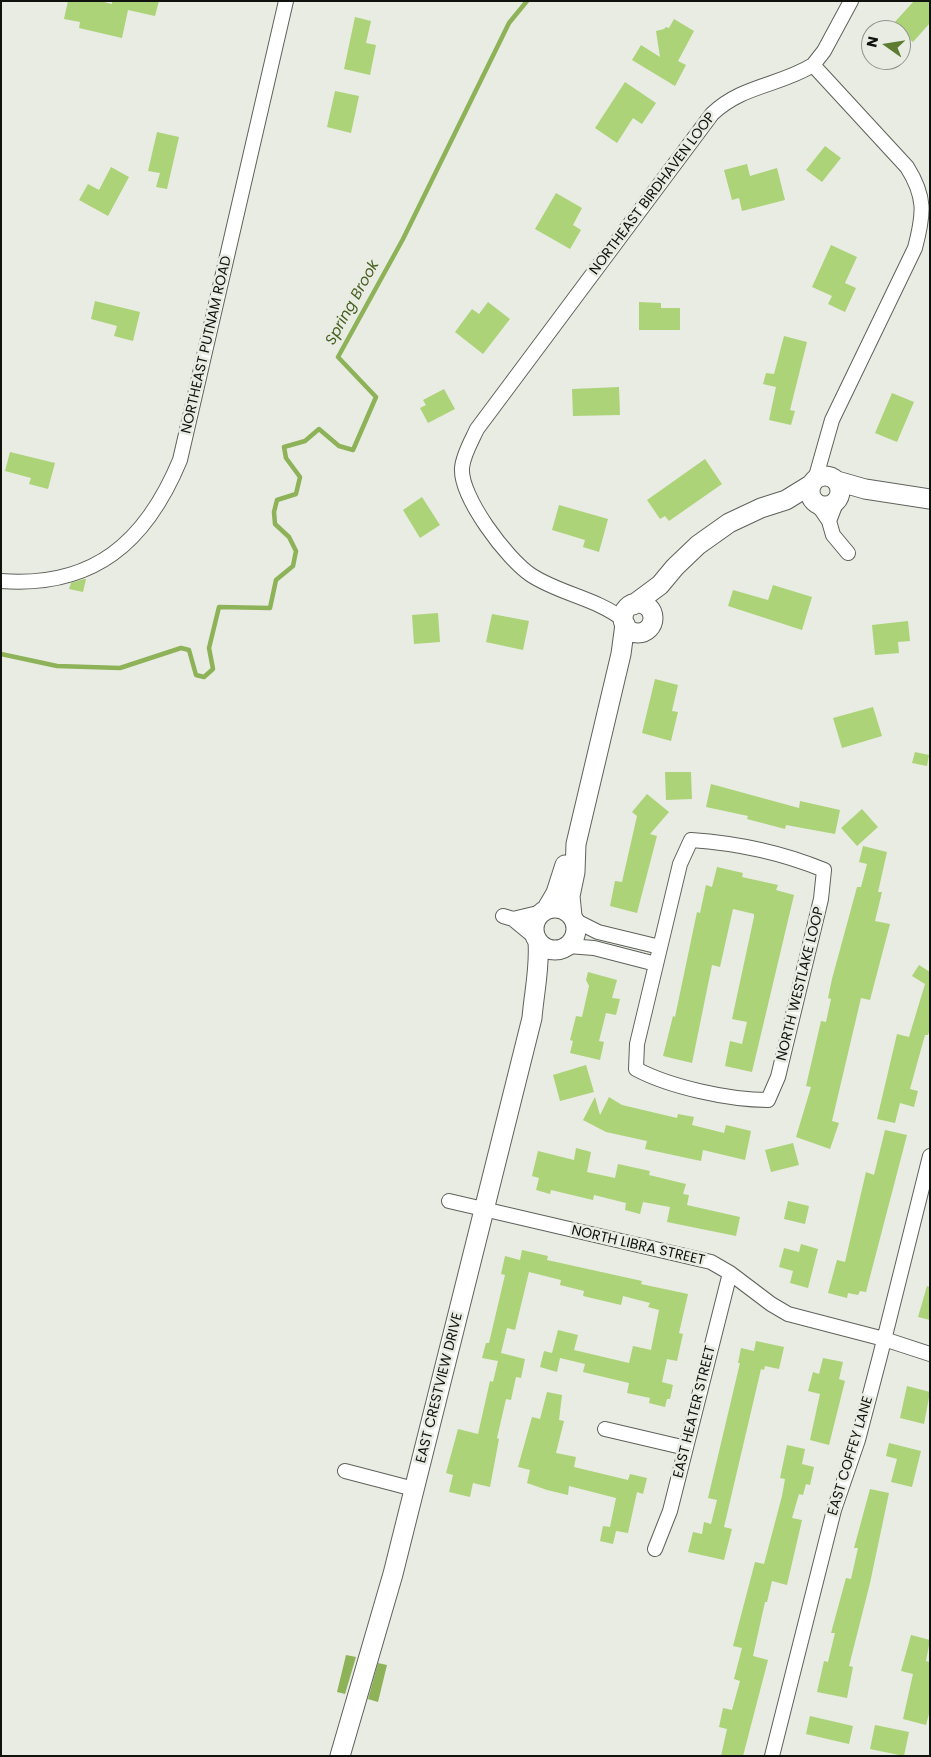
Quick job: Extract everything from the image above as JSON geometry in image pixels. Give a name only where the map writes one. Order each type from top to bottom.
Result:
[{"type":"street","name":"NORTHEAST PUTNAM ROAD","points":[[1,580],[53,579],[89,569],[117,552],[149,519],[167,493],[180,460],[286,1]]},
{"type":"street","points":[[848,553],[833,535],[829,521],[822,456],[824,441],[832,420],[915,248],[921,226],[922,203],[918,184],[907,167],[813,65],[824,51],[851,1]]},
{"type":"street","name":"NORTHEAST BIRDHAVEN LOOP","points":[[630,618],[604,605],[545,583],[530,574],[514,560],[472,506],[464,487],[462,467],[477,428],[712,114],[725,102],[737,95],[795,76],[813,65]]},
{"type":"street","points":[[566,947],[576,934],[570,896],[575,872],[576,844],[630,618],[675,567],[698,545],[729,524],[761,508],[825,491],[865,489],[930,499]]},
{"type":"street","points":[[630,618],[651,626],[652,613],[660,585]]},
{"type":"street","name":"NORTH WESTLAKE LOOP","points":[[691,840],[714,842],[804,862],[824,870],[817,918],[778,1077],[768,1100],[745,1100],[656,1080],[636,1069],[637,1044],[660,947],[680,864],[691,840]]},
{"type":"street","points":[[537,940],[534,924],[556,893],[562,869],[576,844]]},
{"type":"street","points":[[656,964],[594,948],[566,947],[550,950],[508,918],[560,908],[573,918],[598,932],[660,947]]},
{"type":"street","name":"EAST CRESTVIEW DRIVE","points":[[340,1756],[392,1574],[532,1018],[539,962],[537,940]]},
{"type":"street","name":"EAST CRESTVIEW DRIVE","points":[[532,1018],[547,986],[553,965],[566,947]]},
{"type":"street","name":"EAST COFFEY LANE","points":[[774,1755],[834,1510],[858,1440],[930,1156]]},
{"type":"street","name":"NORTH LIBRA STREET","points":[[449,1201],[711,1262],[730,1272],[771,1304],[788,1314],[884,1339],[930,1354]]},
{"type":"street","name":"EAST HEATER STREET","points":[[655,1549],[670,1511],[730,1272]]},
{"type":"street","points":[[605,1429],[686,1448]]},
{"type":"street","points":[[345,1471],[414,1489]]},
{"type":"shaded area","points":[[346,1655],[356,1657],[345,1694],[337,1692]]},
{"type":"shaded area","points":[[378,1663],[387,1665],[378,1702],[368,1699]]},
{"type":"building","points":[[68,1],[100,1],[112,4],[112,1],[159,1],[155,16],[128,10],[122,38],[79,28],[80,22],[64,19]]},
{"type":"building","points":[[914,1],[930,1],[930,23],[913,42],[911,40],[911,20],[897,20]]},
{"type":"building","points":[[355,17],[371,21],[366,43],[376,45],[370,75],[344,69]]},
{"type":"building","points":[[674,19],[694,31],[678,61],[686,65],[675,86],[632,60],[641,45],[660,57],[656,31],[666,27],[669,28]]},
{"type":"building","points":[[625,82],[656,103],[642,124],[633,118],[617,143],[595,128]]},
{"type":"building","points":[[335,91],[359,96],[351,133],[327,127]]},
{"type":"building","points":[[157,132],[179,137],[167,189],[156,187],[160,173],[148,171]]},
{"type":"building","points":[[825,146],[841,158],[822,182],[806,170]]},
{"type":"building","points":[[747,164],[750,176],[777,168],[785,200],[742,211],[739,198],[732,200],[724,170]]},
{"type":"building","points":[[111,167],[129,177],[108,216],[79,200],[88,184],[99,190]]},
{"type":"building","points":[[556,193],[582,208],[573,225],[581,230],[570,249],[535,229]]},
{"type":"building","points":[[831,245],[857,257],[845,283],[856,288],[845,312],[828,304],[832,296],[812,287]]},
{"type":"building","points":[[95,301],[140,312],[133,341],[114,336],[117,326],[91,319]]},
{"type":"building","points":[[488,302],[510,319],[483,354],[455,332],[472,309],[479,314]]},
{"type":"building","points":[[639,302],[661,303],[661,308],[680,308],[680,330],[639,330]]},
{"type":"building","points":[[784,336],[807,342],[790,410],[795,411],[791,425],[769,420],[776,387],[763,384],[766,373],[774,374]]},
{"type":"building","points":[[619,387],[620,415],[573,416],[572,389]]},
{"type":"building","points":[[444,389],[455,409],[428,423],[420,408],[426,405],[423,400]]},
{"type":"building","points":[[892,393],[914,402],[897,442],[875,433]]},
{"type":"building","points":[[10,452],[55,463],[48,489],[29,484],[31,478],[5,471]]},
{"type":"building","points":[[705,459],[722,484],[669,521],[665,516],[660,519],[647,500]]},
{"type":"building","points":[[422,497],[440,525],[420,538],[403,510]]},
{"type":"building","points":[[559,505],[608,519],[599,552],[583,547],[585,540],[552,530]]},
{"type":"building","points":[[86,579],[83,592],[69,589],[71,583]]},
{"type":"building","points":[[773,585],[812,597],[802,630],[728,606],[733,590],[768,600]]},
{"type":"building","points":[[438,613],[440,642],[414,644],[412,615]]},
{"type":"building","points":[[492,614],[529,621],[523,650],[486,642]]},
{"type":"building","points":[[908,621],[910,641],[898,642],[899,653],[875,655],[872,625]]},
{"type":"building","points":[[655,679],[678,685],[672,711],[678,712],[671,741],[642,733]]},
{"type":"building","points":[[873,707],[882,736],[842,748],[833,718]]},
{"type":"building","points":[[915,752],[929,755],[927,766],[912,763]]},
{"type":"building","points":[[665,772],[691,772],[692,799],[666,800]]},
{"type":"building","points":[[711,784],[799,808],[800,801],[840,810],[835,834],[786,825],[785,829],[747,819],[748,816],[706,807]]},
{"type":"building","points":[[647,794],[669,812],[650,834],[657,836],[637,913],[610,906],[615,881],[622,882],[637,816],[632,812]]},
{"type":"building","points":[[862,809],[878,827],[857,846],[841,828]]},
{"type":"building","points":[[863,846],[887,852],[878,892],[882,892],[875,921],[890,924],[870,1000],[861,998],[832,1121],[839,1123],[830,1149],[796,1137],[811,1087],[806,1086],[821,1021],[826,1022],[831,999],[828,998],[832,979],[857,887],[861,887],[867,864],[859,862]]},
{"type":"building","points":[[717,867],[743,873],[742,877],[778,885],[776,890],[794,895],[752,1072],[725,1066],[730,1041],[742,1044],[747,1022],[732,1019],[754,917],[754,914],[733,909],[720,967],[712,965],[692,1063],[663,1056],[673,1016],[675,1017],[697,912],[700,913],[706,885],[712,887]]},
{"type":"building","points":[[919,965],[930,972],[930,1029],[928,1035],[925,1035],[910,1089],[918,1091],[914,1107],[900,1103],[895,1123],[877,1119],[897,1034],[909,1037],[925,984],[912,976]]},
{"type":"building","points":[[588,972],[617,980],[612,998],[620,999],[616,1015],[606,1013],[599,1041],[604,1042],[600,1060],[570,1053],[573,1041],[570,1040],[576,1016],[582,1017],[589,986],[586,980]]},
{"type":"building","points":[[586,1065],[594,1092],[560,1101],[553,1075]]},
{"type":"building","points":[[595,1097],[600,1115],[609,1097],[622,1105],[677,1118],[678,1114],[694,1117],[692,1125],[724,1133],[726,1125],[751,1131],[745,1160],[703,1150],[701,1161],[645,1149],[647,1141],[606,1132],[583,1120]]},
{"type":"building","points":[[885,1130],[907,1135],[866,1292],[860,1291],[858,1295],[848,1293],[847,1298],[828,1293],[837,1260],[845,1262],[866,1172],[874,1175]]},
{"type":"building","points":[[793,1143],[799,1165],[771,1172],[765,1150]]},
{"type":"building","points":[[576,1148],[591,1152],[587,1172],[615,1178],[618,1164],[650,1171],[649,1175],[686,1184],[683,1194],[689,1195],[687,1205],[740,1217],[736,1236],[667,1222],[670,1207],[643,1202],[640,1214],[625,1210],[626,1203],[594,1195],[593,1200],[551,1190],[550,1194],[536,1190],[539,1178],[532,1176],[538,1151],[574,1160]]},
{"type":"building","points":[[788,1201],[809,1206],[805,1224],[784,1219]]},
{"type":"building","points":[[801,1244],[818,1249],[808,1288],[790,1283],[793,1271],[779,1267],[784,1248],[799,1252]]},
{"type":"building","points":[[522,1250],[548,1256],[547,1260],[642,1281],[641,1284],[688,1294],[679,1333],[683,1334],[677,1361],[667,1359],[662,1382],[673,1385],[670,1399],[667,1399],[665,1407],[649,1403],[650,1398],[627,1393],[629,1383],[583,1372],[585,1364],[560,1358],[557,1372],[540,1367],[544,1351],[552,1353],[558,1330],[578,1335],[574,1350],[629,1363],[633,1346],[651,1350],[659,1310],[648,1307],[650,1303],[623,1296],[621,1305],[583,1296],[584,1291],[560,1285],[561,1280],[529,1272],[515,1330],[507,1328],[501,1353],[525,1359],[521,1378],[516,1377],[511,1400],[506,1399],[497,1438],[499,1439],[490,1487],[473,1483],[470,1497],[449,1492],[453,1475],[446,1473],[458,1429],[478,1434],[490,1381],[493,1382],[498,1361],[482,1358],[486,1343],[489,1343],[505,1275],[501,1274],[505,1256],[520,1260]]},
{"type":"building","points":[[927,1286],[930,1287],[930,1320],[918,1317]]},
{"type":"building","points":[[756,1341],[784,1347],[779,1369],[765,1366],[764,1370],[761,1369],[724,1527],[732,1529],[724,1560],[688,1552],[693,1532],[702,1534],[704,1522],[711,1524],[717,1500],[708,1498],[740,1363],[738,1363],[741,1348],[754,1351]]},
{"type":"building","points":[[823,1358],[843,1362],[839,1379],[845,1381],[829,1445],[810,1440],[820,1394],[808,1391],[813,1372],[819,1374]]},
{"type":"building","points":[[907,1386],[930,1392],[924,1424],[900,1418]]},
{"type":"building","points":[[547,1392],[562,1395],[559,1420],[564,1421],[556,1453],[576,1457],[574,1467],[628,1480],[630,1474],[647,1478],[643,1494],[637,1492],[628,1533],[616,1531],[613,1544],[600,1541],[603,1526],[610,1527],[616,1498],[569,1486],[568,1495],[547,1490],[527,1483],[530,1470],[518,1467],[532,1417],[540,1419]]},
{"type":"building","points":[[889,1443],[921,1451],[912,1487],[891,1482],[897,1459],[886,1456]]},
{"type":"building","points":[[787,1445],[805,1449],[802,1464],[814,1467],[810,1485],[806,1484],[803,1495],[799,1494],[792,1518],[802,1520],[787,1585],[772,1581],[767,1602],[765,1602],[753,1656],[768,1660],[743,1756],[721,1756],[727,1729],[719,1727],[723,1708],[732,1710],[740,1681],[734,1679],[742,1648],[733,1646],[755,1562],[764,1564],[782,1496],[785,1479],[780,1478]]},
{"type":"building","points":[[870,1489],[889,1493],[870,1583],[849,1666],[853,1667],[847,1698],[817,1692],[824,1661],[828,1662],[835,1633],[831,1633],[846,1578],[851,1579],[858,1548],[854,1548]]},
{"type":"building","points":[[911,1635],[930,1640],[926,1661],[930,1662],[930,1710],[926,1725],[903,1719],[913,1674],[901,1671]]},
{"type":"building","points":[[810,1716],[853,1726],[849,1744],[806,1734]]},
{"type":"building","points":[[875,1725],[909,1732],[904,1756],[870,1749]]},
{"type":"waterway","name":"Spring Brook","points":[[1,654],[57,666],[120,668],[181,648],[189,650],[196,675],[204,677],[213,669],[209,648],[219,607],[270,608],[276,580],[293,566],[296,551],[289,537],[275,524],[274,512],[277,500],[296,494],[300,477],[286,458],[284,447],[305,441],[319,429],[339,446],[353,450],[376,397],[338,357],[403,239],[509,23],[527,1]]}]
